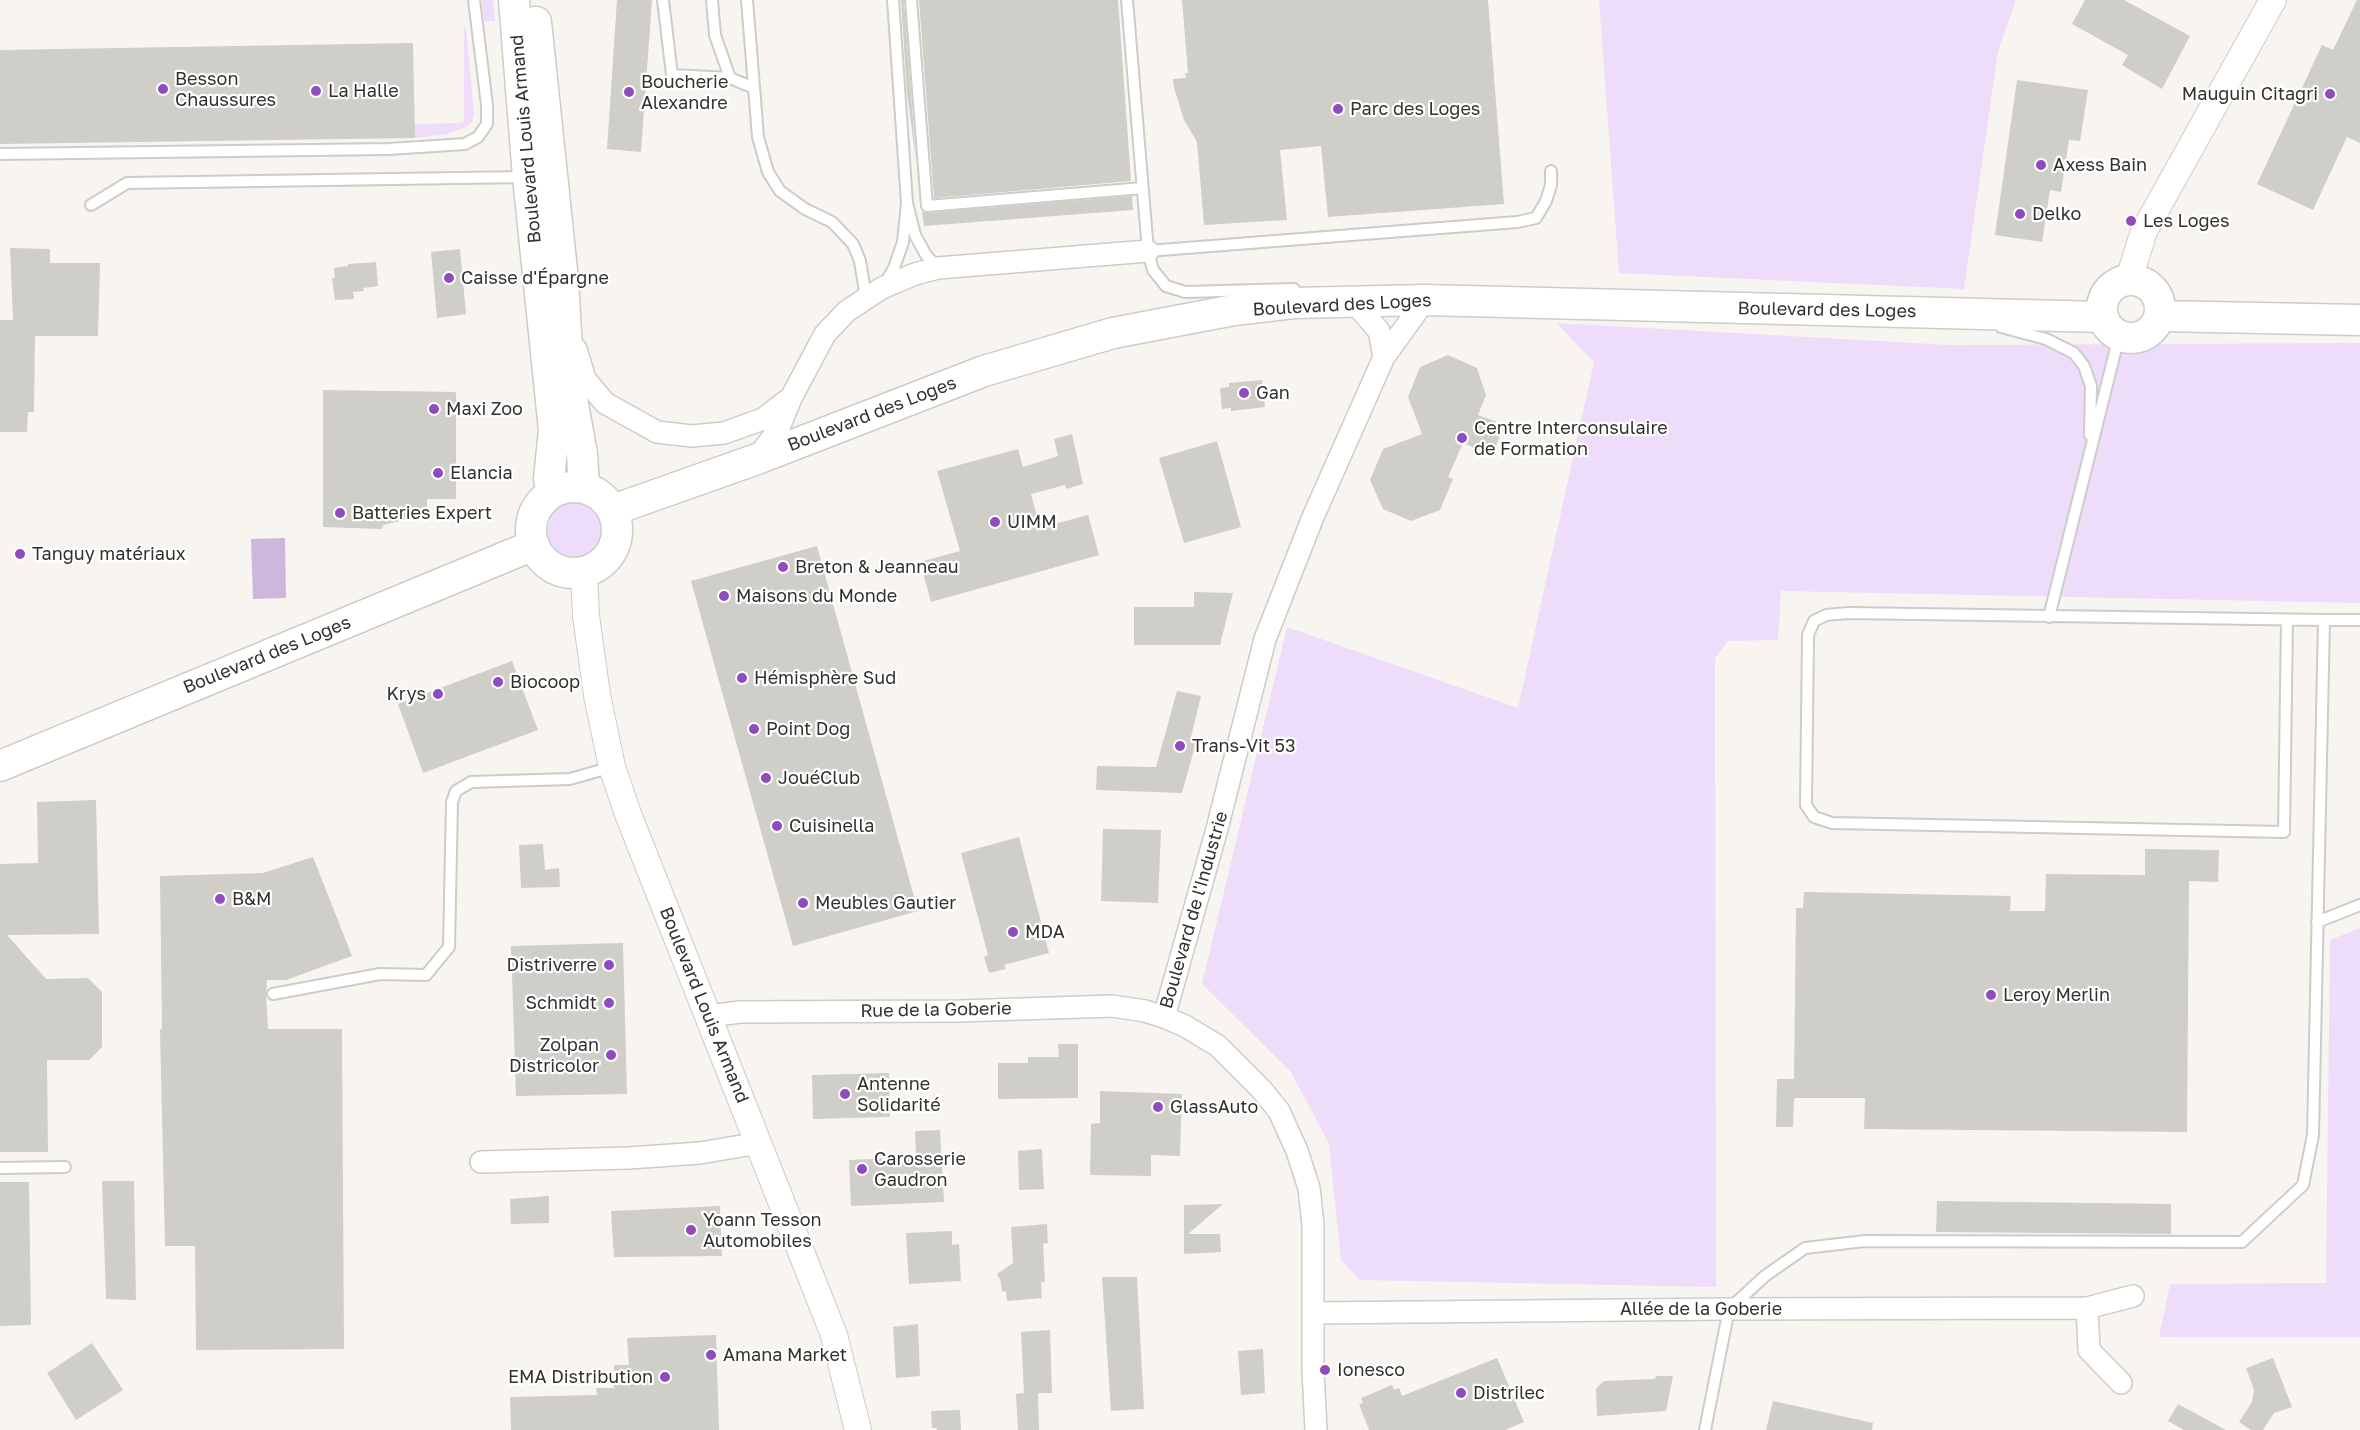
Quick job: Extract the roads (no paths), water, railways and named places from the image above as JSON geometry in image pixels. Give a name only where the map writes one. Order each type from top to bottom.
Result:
[{"type":"main road","name":"Boulevard Louis Armand","points":[[514,0],[528,177],[554,430],[549,479],[552,492]]},
{"type":"main road","name":"Boulevard Louis Armand","points":[[534,0],[562,280],[569,382],[582,454],[584,487]]},
{"type":"main road","points":[[2129,279],[2147,284],[2154,290],[2161,307],[2160,316],[2156,326],[2139,337],[2111,326],[2103,300],[2107,292],[2121,281],[2129,279]]},
{"type":"main road","name":"Boulevard des Loges","points":[[614,510],[757,459],[984,371],[1113,333],[1234,310],[1350,295],[1425,300],[1952,313],[2111,326]]},
{"type":"main road","points":[[2160,316],[2360,320]]},
{"type":"main road","points":[[584,487],[596,492],[614,510],[617,536],[614,548],[596,567],[584,572],[559,571],[548,565],[534,545],[531,530],[533,515],[541,502],[552,492],[562,488],[584,487]]},
{"type":"main road","name":"Boulevard des Loges","points":[[0,766],[534,545]]},
{"type":"street","points":[[2129,279],[2144,231],[2273,0]]},
{"type":"street","points":[[757,459],[778,430],[791,398],[825,334],[847,310],[874,292],[915,274],[938,268],[1148,251]]},
{"type":"street","points":[[562,280],[579,364],[585,379],[605,403],[657,432],[692,436],[724,433],[763,419],[791,398]]},
{"type":"street","points":[[1350,295],[1379,331],[1384,357]]},
{"type":"street","name":"Boulevard de l'Industrie","points":[[1316,1430],[1313,1371],[1313,1225],[1310,1188],[1297,1151],[1279,1111],[1261,1089],[1218,1046],[1185,1026],[1164,1017],[1217,830],[1266,639],[1313,517],[1384,357],[1425,300]]},
{"type":"street","name":"Boulevard Louis Armand","points":[[584,572],[586,616],[597,695],[612,767],[628,814],[834,1335],[858,1430]]},
{"type":"street","name":"Rue de la Goberie","points":[[708,1016],[740,1012],[960,1011],[1112,1006],[1145,1011],[1164,1017]]},
{"type":"street","points":[[481,1162],[628,1158],[699,1153],[759,1143]]},
{"type":"street","name":"Allée de la Goberie","points":[[1314,1313],[2087,1308],[2133,1296]]},
{"type":"street","points":[[2087,1308],[2089,1350],[2121,1383]]},
{"type":"lane","points":[[0,154],[389,149],[465,144],[478,137],[487,124],[487,105],[474,0]]},
{"type":"lane","points":[[663,0],[672,75],[730,78],[754,88]]},
{"type":"lane","points":[[712,0],[715,35],[730,78]]},
{"type":"lane","points":[[747,0],[758,137],[768,172],[780,191],[805,209],[832,222],[853,244],[874,292],[894,268],[903,242],[907,203],[893,0]]},
{"type":"lane","points":[[911,0],[927,206],[1143,188]]},
{"type":"lane","points":[[1127,0],[1148,251],[1154,270],[1166,286],[1185,292],[1301,289]]},
{"type":"lane","points":[[1148,251],[1517,222],[1536,218],[1546,201],[1551,185],[1551,171]]},
{"type":"lane","points":[[91,205],[127,183],[528,177]]},
{"type":"lane","points":[[907,203],[915,235],[938,268]]},
{"type":"lane","points":[[1952,313],[2046,339],[2074,353],[2088,374],[2091,387],[2088,460]]},
{"type":"lane","points":[[2049,617],[2088,460],[2111,326]]},
{"type":"lane","points":[[2287,620],[2284,832],[1832,823],[1814,817],[1806,805],[1808,635],[1814,621],[1826,615],[1848,613],[2360,620]]},
{"type":"lane","points":[[1705,1430],[1729,1309],[1765,1276],[1804,1248],[1865,1241],[2242,1242],[2303,1185],[2313,1135],[2324,620]]},
{"type":"lane","points":[[273,994],[380,974],[426,975],[449,947],[452,802],[456,791],[471,782],[570,779],[612,767]]},
{"type":"lane","points":[[2317,922],[2360,905]]},
{"type":"lane","points":[[0,1168],[65,1167]]},
{"type":"place","name":"Besson Chaussures","points":[[163,89]]},
{"type":"place","name":"La Halle","points":[[316,91]]},
{"type":"place","name":"Boucherie Alexandre","points":[[629,92]]},
{"type":"place","name":"Mauguin Citagri","points":[[2330,94]]},
{"type":"place","name":"Parc des Loges","points":[[1338,109]]},
{"type":"place","name":"Axess Bain","points":[[2041,165]]},
{"type":"place","name":"Delko","points":[[2020,214]]},
{"type":"place","name":"Les Loges","points":[[2131,221]]},
{"type":"place","name":"Caisse d'Épargne","points":[[449,278]]},
{"type":"place","name":"Gan","points":[[1244,393]]},
{"type":"place","name":"Maxi Zoo","points":[[434,409]]},
{"type":"place","name":"Centre Interconsulaire de Formation","points":[[1462,438]]},
{"type":"place","name":"Elancia","points":[[438,473]]},
{"type":"place","name":"Batteries Expert","points":[[340,513]]},
{"type":"place","name":"UIMM","points":[[995,522]]},
{"type":"place","name":"Tanguy matériaux","points":[[20,554]]},
{"type":"place","name":"Breton & Jeanneau","points":[[783,567]]},
{"type":"place","name":"Maisons du Monde","points":[[724,596]]},
{"type":"place","name":"Hémisphère Sud","points":[[742,678]]},
{"type":"place","name":"Biocoop","points":[[498,682]]},
{"type":"place","name":"Krys","points":[[438,694]]},
{"type":"place","name":"Point Dog","points":[[754,729]]},
{"type":"place","name":"Trans-Vit 53","points":[[1180,746]]},
{"type":"place","name":"JouéClub","points":[[766,778]]},
{"type":"place","name":"Cuisinella","points":[[777,826]]},
{"type":"place","name":"B&M","points":[[220,899]]},
{"type":"place","name":"Meubles Gautier","points":[[803,903]]},
{"type":"place","name":"MDA","points":[[1013,932]]},
{"type":"place","name":"Distriverre","points":[[609,965]]},
{"type":"place","name":"Leroy Merlin","points":[[1991,995]]},
{"type":"place","name":"Schmidt","points":[[609,1003]]},
{"type":"place","name":"Zolpan Districolor","points":[[611,1055]]},
{"type":"place","name":"Antenne Solidarité","points":[[845,1094]]},
{"type":"place","name":"GlassAuto","points":[[1158,1107]]},
{"type":"place","name":"Carosserie Gaudron","points":[[862,1169]]},
{"type":"place","name":"Yoann Tesson Automobiles","points":[[691,1230]]},
{"type":"place","name":"Amana Market","points":[[711,1355]]},
{"type":"place","name":"Ionesco","points":[[1325,1370]]},
{"type":"place","name":"EMA Distribution","points":[[665,1377]]},
{"type":"place","name":"Distrilec","points":[[1461,1393]]}]
